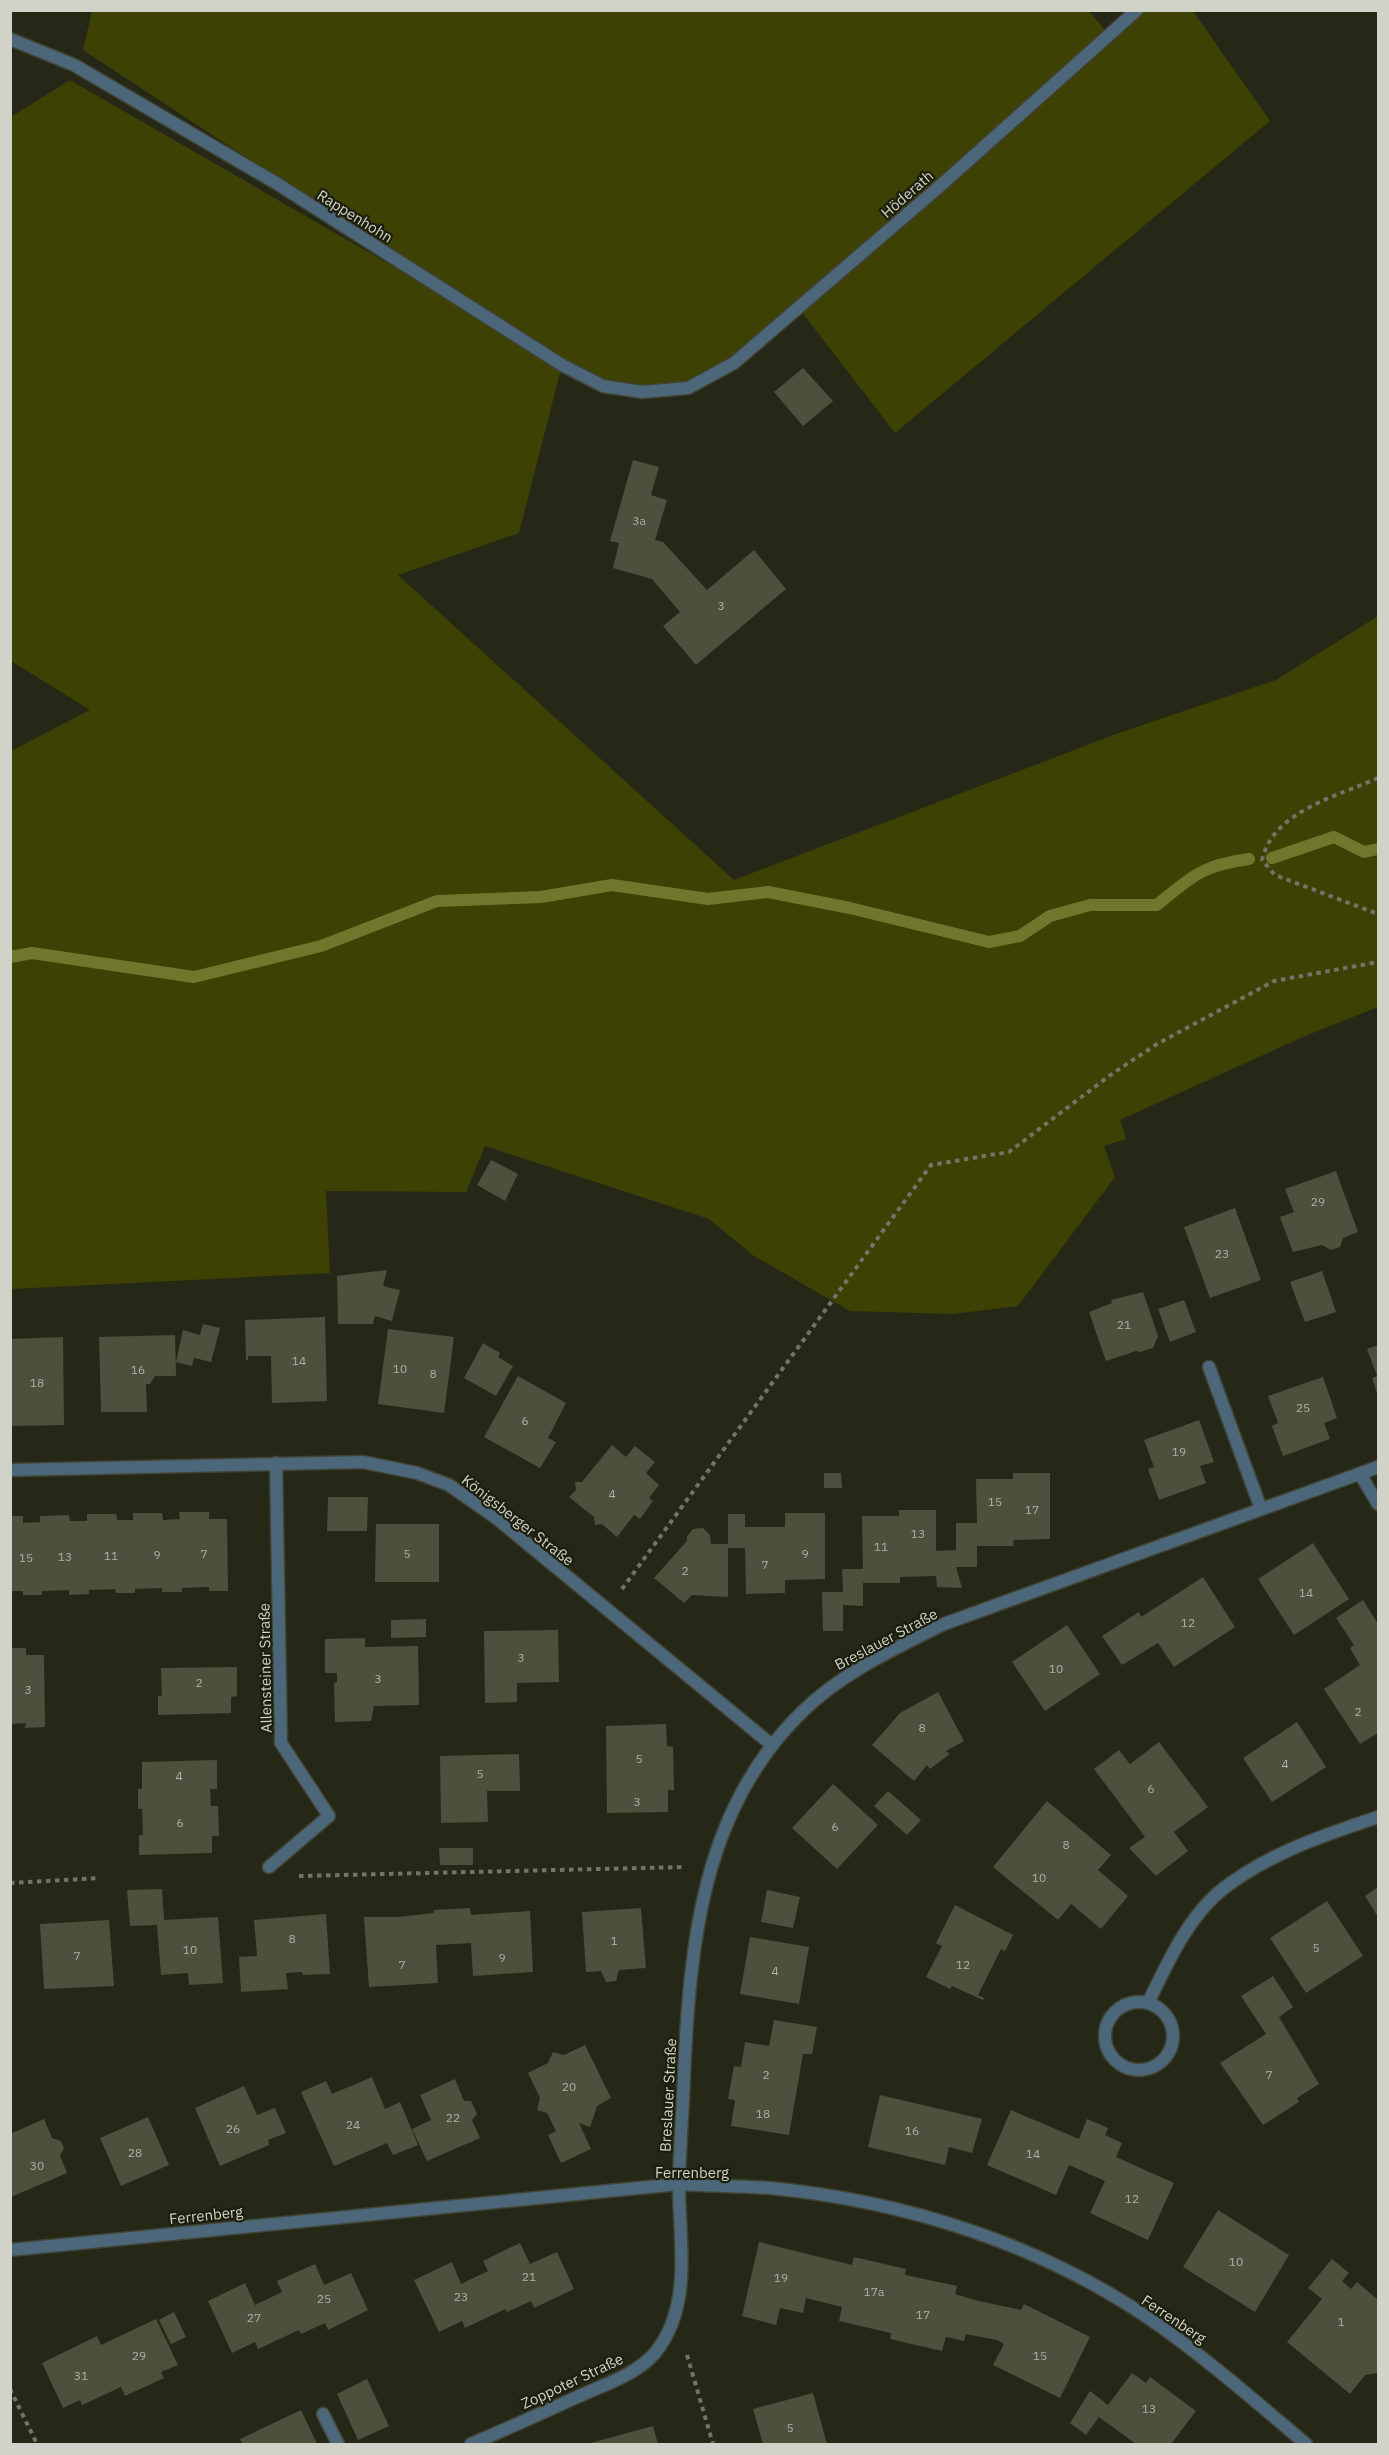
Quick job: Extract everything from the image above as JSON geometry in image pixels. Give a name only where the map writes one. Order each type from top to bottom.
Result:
[{"type":"street","name":"Höderath","points":[[688,388],[734,363],[940,186],[1137,10]]},
{"type":"street","name":"Rappenhohn","points":[[10,39],[74,65],[276,183],[562,364],[603,386],[642,393],[688,388]]},
{"type":"street","points":[[1209,1367],[1260,1509]]},
{"type":"street","name":"Königsberger Straße","points":[[10,1470],[363,1462],[417,1473],[449,1485],[495,1517],[772,1745]]},
{"type":"street","name":"Allensteiner Straße","points":[[269,1867],[329,1816],[281,1743],[276,1463]]},
{"type":"street","name":"Breslauer Straße","points":[[679,2184],[688,1995],[695,1933],[709,1876],[733,1809],[772,1745],[802,1712],[839,1681],[889,1651],[944,1624],[1378,1467]]},
{"type":"street","points":[[1360,1474],[1378,1504]]},
{"type":"street","points":[[1148,2003],[1191,1925],[1222,1889],[1269,1859],[1311,1840],[1378,1817]]},
{"type":"street","points":[[1137,2002],[1148,2003],[1157,2007],[1172,2025],[1171,2048],[1165,2059],[1155,2066],[1144,2070],[1132,2069],[1113,2058],[1105,2038],[1106,2027],[1117,2010],[1137,2002]]},
{"type":"street","name":"Ferrenberg","points":[[10,2250],[679,2184],[770,2188],[846,2199],[955,2224],[1058,2267],[1147,2318],[1207,2360],[1306,2445]]},
{"type":"street","name":"Zoppoter Straße","points":[[471,2445],[628,2374],[653,2355],[670,2332],[681,2299],[679,2184]]},
{"type":"street","points":[[323,2414],[338,2445]]},
{"type":"path","points":[[1378,778],[1293,816],[1266,845],[1262,860],[1275,875],[1378,914]]},
{"type":"path","points":[[607,1609],[930,1165],[1009,1152],[1109,1076],[1157,1044],[1274,981],[1378,962]]},
{"type":"path","points":[[289,1877],[688,1867]]},
{"type":"path","points":[[10,1883],[98,1878]]},
{"type":"path","points":[[687,2355],[713,2445]]},
{"type":"path","points":[[10,2389],[37,2445]]},
{"type":"shaded area","points":[[1088,10],[1109,35],[1137,11],[1193,11],[1270,121],[895,433],[798,307],[734,363],[688,388],[603,386],[562,365],[519,533],[398,575],[734,880],[1116,734],[1276,680],[1378,616],[1378,1007],[1305,1036],[1120,1120],[1126,1139],[1104,1146],[1115,1177],[1018,1306],[953,1314],[850,1311],[754,1256],[709,1219],[485,1146],[466,1192],[326,1191],[330,1273],[11,1289],[11,751],[90,710],[11,661],[11,117],[70,80],[550,357],[83,50],[92,11]]},
{"type":"building","points":[[803,368],[833,401],[803,426],[774,392]]},
{"type":"building","points":[[633,460],[659,467],[651,495],[667,500],[655,540],[663,542],[707,590],[754,550],[786,589],[696,665],[663,626],[680,612],[652,579],[613,568],[619,543],[610,541]]},
{"type":"building","points":[[491,1160],[518,1174],[505,1201],[477,1185]]},
{"type":"building","points":[[1336,1171],[1358,1232],[1343,1238],[1340,1247],[1331,1250],[1322,1245],[1293,1252],[1280,1217],[1294,1212],[1285,1189]]},
{"type":"building","points":[[1235,1208],[1261,1280],[1210,1298],[1184,1227]]},
{"type":"building","points":[[387,1270],[383,1286],[400,1290],[392,1321],[375,1316],[373,1324],[338,1324],[337,1276]]},
{"type":"building","points":[[1322,1271],[1336,1312],[1305,1322],[1290,1282]]},
{"type":"building","points":[[1143,1292],[1158,1336],[1153,1348],[1106,1361],[1089,1312],[1112,1303],[1111,1300]]},
{"type":"building","points":[[1184,1300],[1196,1332],[1170,1342],[1158,1309]]},
{"type":"building","points":[[325,1317],[327,1401],[272,1403],[271,1356],[248,1356],[246,1360],[245,1320]]},
{"type":"building","points":[[203,1324],[220,1328],[211,1362],[194,1358],[192,1366],[176,1362],[183,1330],[200,1335]]},
{"type":"building","points":[[388,1329],[454,1337],[444,1413],[378,1404]]},
{"type":"building","points":[[175,1335],[176,1376],[155,1376],[150,1384],[146,1384],[147,1412],[101,1412],[99,1337]]},
{"type":"building","points":[[63,1337],[64,1425],[10,1426],[10,1339]]},
{"type":"building","points":[[483,1343],[500,1353],[498,1357],[513,1366],[496,1396],[464,1378]]},
{"type":"building","points":[[1378,1345],[1378,1396],[1372,1378],[1377,1376],[1367,1349]]},
{"type":"building","points":[[518,1376],[566,1403],[548,1438],[556,1442],[540,1468],[484,1437]]},
{"type":"building","points":[[1323,1377],[1337,1418],[1324,1423],[1330,1439],[1283,1456],[1272,1426],[1278,1423],[1268,1396]]},
{"type":"building","points":[[1199,1420],[1214,1462],[1200,1466],[1206,1483],[1159,1500],[1148,1469],[1154,1467],[1144,1440]]},
{"type":"building","points":[[612,1445],[626,1457],[635,1446],[655,1462],[646,1473],[659,1485],[649,1498],[653,1501],[640,1519],[634,1515],[617,1537],[602,1524],[595,1525],[594,1517],[569,1497],[576,1490],[575,1482],[582,1482]]},
{"type":"building","points":[[824,1473],[841,1473],[842,1488],[824,1488]]},
{"type":"building","points":[[1013,1473],[1050,1473],[1050,1539],[1013,1540],[1014,1546],[977,1546],[977,1567],[956,1567],[962,1588],[937,1587],[936,1576],[900,1577],[900,1583],[863,1583],[863,1606],[843,1605],[843,1631],[823,1631],[822,1592],[843,1592],[842,1569],[863,1569],[862,1516],[899,1516],[899,1510],[936,1510],[936,1551],[956,1550],[956,1523],[977,1523],[976,1479],[1013,1479]]},
{"type":"building","points":[[328,1497],[368,1497],[367,1531],[327,1531]]},
{"type":"building","points":[[179,1512],[209,1512],[209,1519],[227,1519],[228,1591],[209,1591],[209,1587],[182,1588],[182,1592],[162,1592],[162,1588],[135,1589],[135,1593],[116,1593],[115,1589],[89,1590],[89,1594],[69,1595],[69,1590],[42,1591],[42,1595],[23,1595],[23,1591],[10,1591],[10,1516],[23,1516],[23,1523],[40,1522],[40,1516],[69,1515],[70,1521],[87,1521],[87,1514],[116,1514],[117,1520],[133,1520],[133,1513],[162,1513],[163,1520],[180,1519]]},
{"type":"building","points":[[785,1513],[825,1513],[825,1579],[785,1580],[785,1593],[746,1594],[745,1548],[728,1548],[728,1597],[692,1595],[684,1603],[654,1578],[687,1541],[687,1536],[693,1529],[703,1528],[710,1535],[711,1544],[728,1544],[728,1514],[745,1514],[745,1527],[785,1527]]},
{"type":"building","points":[[376,1524],[439,1524],[439,1582],[375,1582]]},
{"type":"building","points":[[1313,1543],[1349,1599],[1294,1635],[1258,1579]]},
{"type":"building","points":[[1203,1577],[1235,1627],[1174,1667],[1158,1643],[1122,1665],[1102,1636],[1139,1612],[1141,1617]]},
{"type":"building","points":[[1363,1600],[1378,1624],[1378,1733],[1360,1744],[1324,1689],[1360,1665],[1350,1648],[1354,1645],[1336,1618]]},
{"type":"building","points":[[426,1619],[426,1637],[391,1638],[391,1620]]},
{"type":"building","points":[[1067,1625],[1100,1674],[1045,1711],[1012,1662]]},
{"type":"building","points":[[558,1630],[559,1682],[517,1683],[517,1702],[485,1703],[484,1631]]},
{"type":"building","points":[[365,1638],[365,1647],[418,1646],[419,1705],[374,1706],[371,1721],[335,1722],[334,1683],[337,1682],[337,1673],[325,1673],[325,1639]]},
{"type":"building","points":[[10,1648],[26,1648],[26,1655],[44,1655],[45,1727],[25,1728],[26,1723],[10,1724]]},
{"type":"building","points":[[237,1667],[237,1696],[231,1697],[231,1713],[158,1715],[158,1696],[162,1696],[161,1668]]},
{"type":"building","points":[[938,1692],[964,1741],[946,1751],[950,1754],[930,1769],[927,1765],[914,1781],[872,1745],[900,1713]]},
{"type":"building","points":[[1297,1722],[1326,1767],[1272,1802],[1243,1758]]},
{"type":"building","points":[[666,1724],[667,1746],[673,1747],[674,1790],[668,1790],[668,1812],[607,1813],[606,1726]]},
{"type":"building","points":[[1159,1742],[1208,1807],[1174,1832],[1188,1851],[1156,1876],[1129,1848],[1145,1837],[1094,1769],[1119,1750],[1130,1764]]},
{"type":"building","points":[[519,1754],[520,1791],[487,1791],[488,1822],[441,1823],[440,1756]]},
{"type":"building","points":[[217,1760],[217,1789],[210,1789],[211,1806],[218,1806],[219,1836],[212,1836],[212,1853],[139,1855],[139,1835],[143,1835],[142,1809],[138,1809],[138,1789],[142,1789],[142,1762]]},
{"type":"building","points":[[833,1784],[878,1825],[837,1869],[792,1828]]},
{"type":"building","points":[[888,1791],[921,1820],[907,1835],[874,1806]]},
{"type":"building","points":[[1047,1801],[1111,1855],[1098,1870],[1128,1896],[1101,1929],[1071,1904],[1058,1920],[993,1867]]},
{"type":"building","points":[[439,1848],[473,1848],[473,1865],[440,1865]]},
{"type":"building","points":[[1378,1887],[1378,1917],[1365,1896]]},
{"type":"building","points":[[162,1889],[164,1920],[218,1917],[223,1983],[189,1985],[188,1973],[161,1975],[157,1925],[130,1926],[127,1890]]},
{"type":"building","points":[[767,1890],[800,1897],[793,1928],[761,1922]]},
{"type":"building","points":[[1327,1901],[1363,1956],[1306,1993],[1270,1938]]},
{"type":"building","points":[[955,1905],[1013,1935],[1005,1951],[1001,1949],[978,1995],[984,1998],[983,2000],[952,1986],[950,1989],[926,1977],[942,1946],[936,1943]]},
{"type":"building","points":[[470,1908],[471,1915],[530,1911],[533,1972],[473,1976],[471,1943],[436,1945],[438,1983],[369,1987],[364,1917],[398,1917],[434,1913],[434,1910]]},
{"type":"building","points":[[641,1908],[646,1968],[619,1970],[616,1981],[606,1982],[601,1971],[586,1972],[582,1912]]},
{"type":"building","points":[[326,1914],[330,1974],[286,1973],[288,1989],[241,1992],[239,1957],[257,1956],[254,1920]]},
{"type":"building","points":[[109,1920],[114,1986],[44,1989],[40,1924]]},
{"type":"building","points":[[750,1937],[809,1947],[799,2004],[740,1994]]},
{"type":"building","points":[[1273,1976],[1293,2007],[1279,2017],[1319,2084],[1297,2098],[1299,2102],[1263,2125],[1220,2063],[1266,2034],[1241,1996]]},
{"type":"building","points":[[774,2020],[817,2027],[812,2054],[803,2054],[789,2135],[731,2126],[735,2100],[728,2099],[734,2066],[741,2067],[745,2042],[769,2046]]},
{"type":"building","points":[[585,2045],[611,2098],[597,2106],[590,2127],[579,2123],[591,2149],[561,2163],[548,2135],[556,2131],[547,2113],[537,2110],[540,2098],[528,2073],[548,2063],[553,2052],[564,2055]]},
{"type":"building","points":[[372,2077],[385,2109],[400,2102],[418,2145],[393,2155],[387,2143],[334,2166],[301,2092],[326,2081],[332,2094]]},
{"type":"building","points":[[455,2079],[464,2101],[471,2101],[477,2114],[472,2120],[480,2138],[427,2161],[412,2129],[431,2120],[420,2095]]},
{"type":"building","points":[[244,2086],[257,2115],[275,2108],[286,2133],[268,2140],[269,2145],[220,2166],[195,2108]]},
{"type":"building","points":[[880,2095],[982,2119],[972,2153],[949,2147],[945,2165],[868,2147]]},
{"type":"building","points":[[1011,2110],[1079,2139],[1087,2119],[1108,2128],[1105,2135],[1122,2143],[1116,2157],[1174,2183],[1148,2240],[1090,2213],[1105,2181],[1069,2165],[1056,2195],[987,2165]]},
{"type":"building","points":[[148,2117],[169,2165],[121,2186],[100,2138]]},
{"type":"building","points":[[44,2119],[52,2138],[61,2141],[64,2148],[60,2156],[67,2173],[11,2197],[10,2134]]},
{"type":"building","points":[[1218,2210],[1289,2255],[1255,2312],[1183,2267]]},
{"type":"building","points":[[759,2242],[852,2265],[854,2257],[906,2269],[905,2275],[957,2286],[955,2294],[974,2300],[1021,2310],[1024,2304],[1090,2337],[1060,2398],[993,2365],[1004,2344],[997,2340],[966,2334],[964,2341],[946,2337],[942,2351],[890,2339],[891,2333],[839,2321],[842,2307],[806,2298],[803,2313],[780,2308],[776,2325],[742,2316]]},
{"type":"building","points":[[520,2243],[530,2264],[557,2252],[574,2289],[534,2308],[531,2301],[507,2312],[505,2309],[465,2328],[462,2321],[439,2332],[414,2280],[452,2262],[461,2284],[488,2271],[483,2261]]},
{"type":"building","points":[[1332,2259],[1349,2273],[1342,2281],[1351,2289],[1357,2282],[1378,2300],[1378,2373],[1365,2375],[1350,2394],[1287,2342],[1322,2299],[1308,2288]]},
{"type":"building","points":[[315,2264],[324,2285],[351,2273],[368,2310],[328,2330],[325,2323],[301,2334],[299,2330],[258,2349],[255,2342],[232,2353],[208,2301],[245,2283],[255,2305],[282,2292],[277,2281]]},
{"type":"building","points":[[174,2312],[186,2337],[171,2344],[159,2320]]},
{"type":"building","points":[[156,2319],[178,2365],[161,2372],[164,2378],[125,2396],[121,2387],[82,2405],[80,2400],[63,2408],[42,2363],[97,2336],[101,2345]]},
{"type":"building","points":[[1132,2373],[1146,2383],[1150,2377],[1196,2411],[1171,2444],[1136,2444],[1099,2417],[1086,2435],[1070,2423],[1090,2391],[1108,2405]]},
{"type":"building","points":[[367,2379],[389,2426],[358,2440],[337,2394]]},
{"type":"building","points":[[813,2393],[827,2444],[763,2444],[753,2409]]},
{"type":"building","points":[[301,2410],[317,2444],[243,2444],[240,2439]]},
{"type":"building","points":[[653,2426],[658,2444],[587,2444]]},
{"type":"waterway","points":[[1272,858],[1334,837],[1364,852],[1378,849]]},
{"type":"waterway","points":[[10,957],[32,953],[194,977],[321,946],[437,901],[541,897],[612,885],[708,899],[768,892],[850,908],[989,942],[1020,936],[1050,916],[1090,905],[1157,905],[1199,873],[1220,865],[1249,859]]}]
